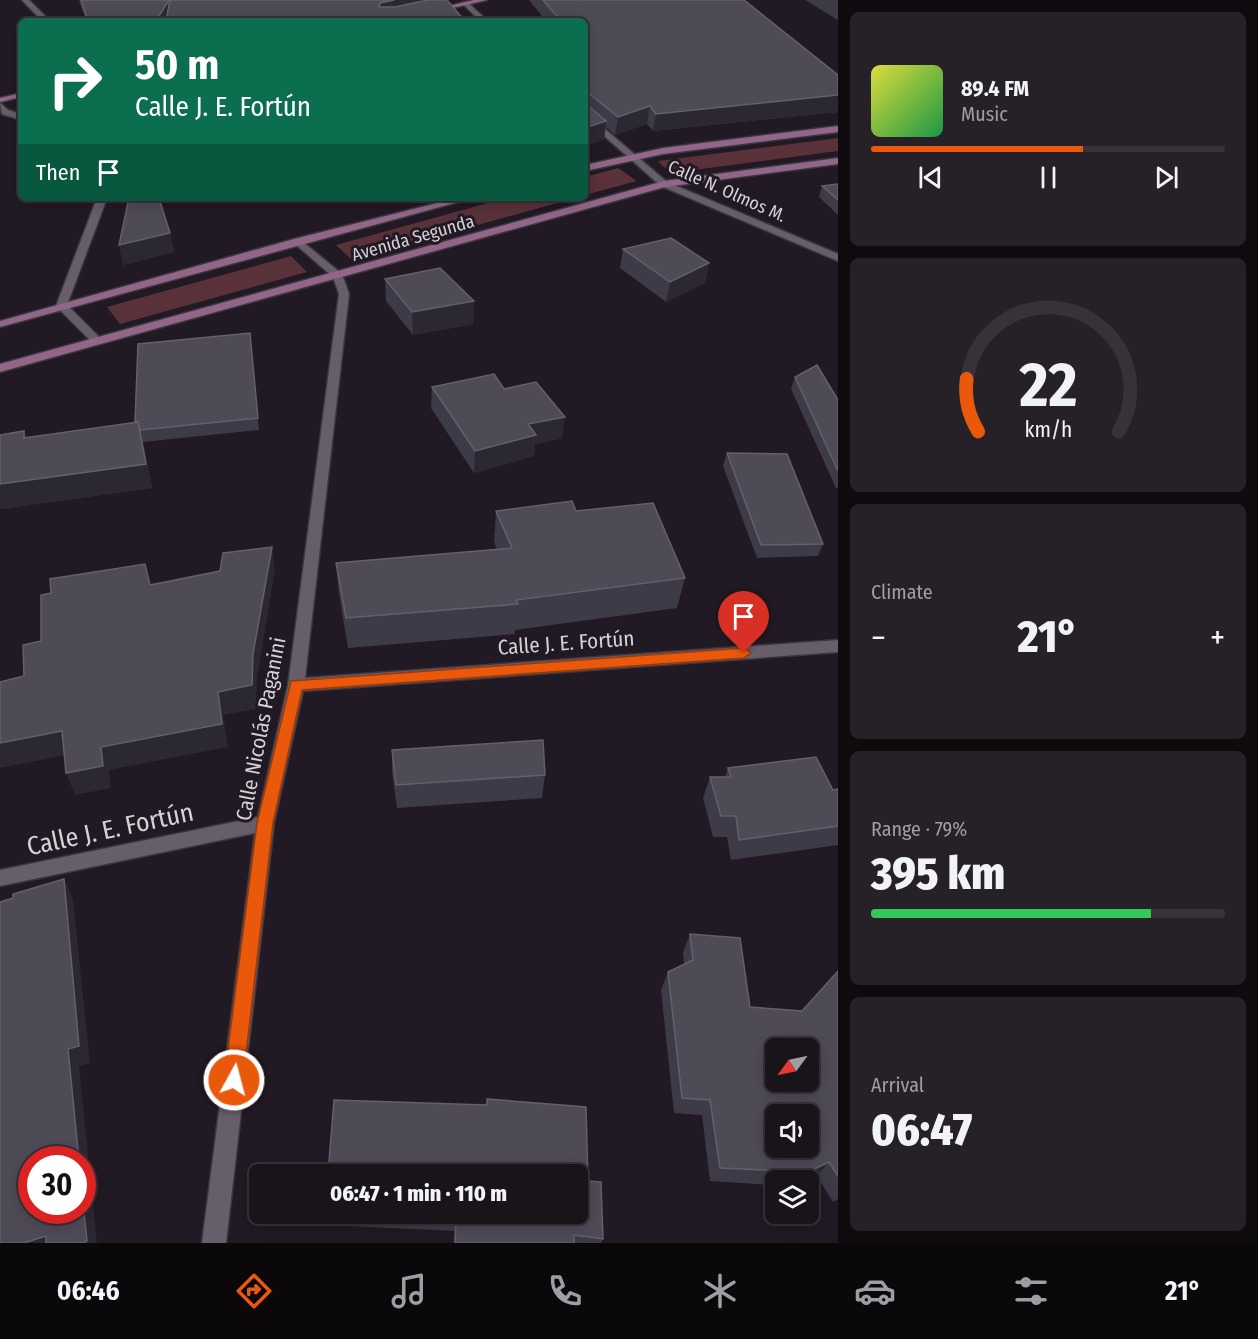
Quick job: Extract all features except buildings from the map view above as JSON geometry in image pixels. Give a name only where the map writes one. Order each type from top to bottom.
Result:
[{"type":"main road","points":[[431,11],[484,0]]},
{"type":"main road","points":[[0,100],[18,96]]},
{"type":"main road","points":[[588,167],[631,157],[838,129]]},
{"type":"main road","name":"Avenida Segunda","points":[[0,366],[338,276],[664,184],[838,161]]},
{"type":"main road","name":"Avenida Segunda","points":[[0,324],[298,241],[456,201]]},
{"type":"street","points":[[25,0],[43,18]]},
{"type":"street","points":[[465,3],[481,18]]},
{"type":"street","points":[[0,105],[5,112],[18,116]]},
{"type":"street","name":"Calle N. Olmos M.","points":[[588,118],[664,184],[838,258]]},
{"type":"street","points":[[97,341],[61,306],[101,201]]},
{"type":"street","points":[[298,241],[338,276]]},
{"type":"street","name":"Calle Nicolás Paganini","points":[[214,1243],[265,823],[296,685],[344,294],[338,276]]},
{"type":"street","name":"Calle J. E. Fortún","points":[[296,685],[838,646]]},
{"type":"street","name":"Calle J. E. Fortún","points":[[0,878],[265,823]]},
{"type":"shaded area","points":[[838,138],[838,151],[670,173],[658,161]]},
{"type":"shaded area","points":[[618,168],[637,181],[588,194],[588,176]]},
{"type":"shaded area","points":[[495,201],[564,201],[352,260],[336,245]]},
{"type":"shaded area","points":[[291,256],[307,272],[120,324],[107,307]]},
{"type":"route","points":[[234,1080],[265,823],[296,685],[744,653]]}]
